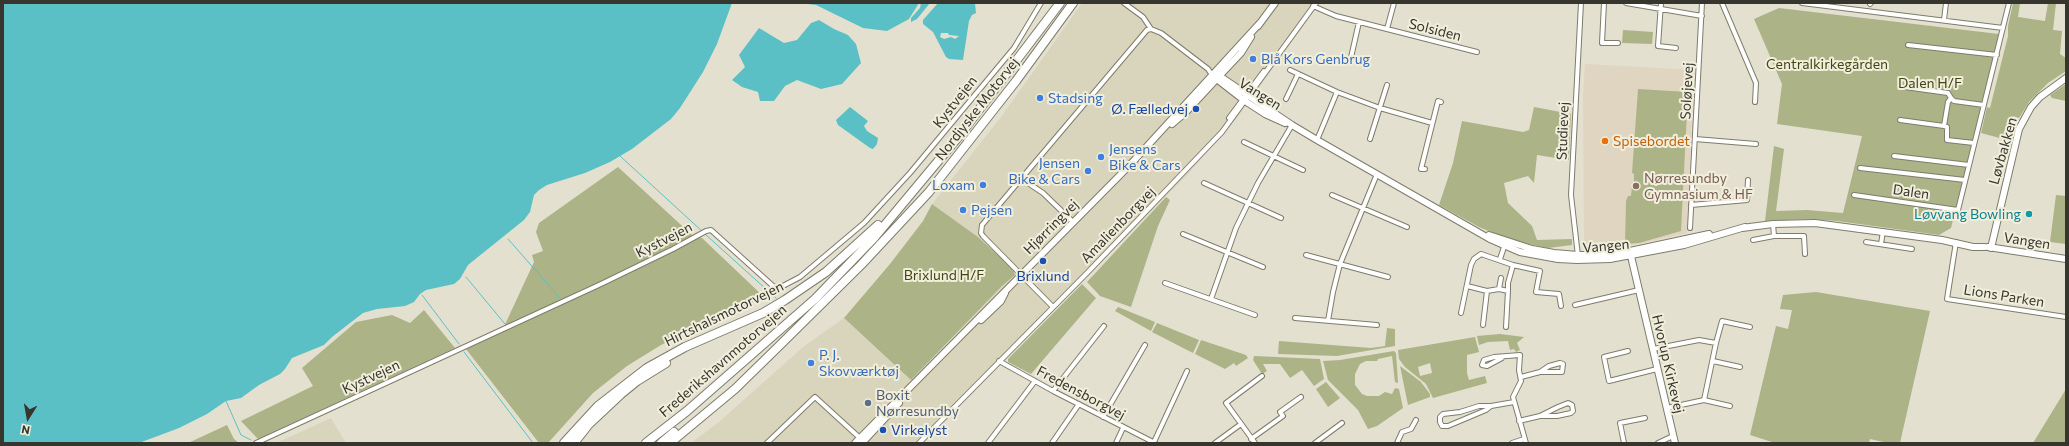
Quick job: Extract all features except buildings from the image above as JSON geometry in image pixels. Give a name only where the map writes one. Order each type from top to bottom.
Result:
[{"type":"highway","name":"Nordjyske Motorvej","points":[[897,208],[959,136],[1060,3]]},
{"type":"highway","name":"Nordjyske Motorvej","points":[[778,347],[861,265],[928,192],[1011,88],[1073,3]]},
{"type":"highway","name":"Hirtshalsmotorvejen","points":[[564,443],[598,406],[647,368],[785,300],[826,272],[897,208]]},
{"type":"highway","name":"Frederikshavnmotorvejen","points":[[646,443],[687,411],[815,299],[874,238],[897,208]]},
{"type":"highway","points":[[574,443],[599,413],[637,381],[687,351],[737,324]]},
{"type":"highway","name":"Frederikshavnmotorvejen","points":[[661,443],[778,347]]},
{"type":"highway","points":[[674,443],[735,389],[778,347]]},
{"type":"highway","points":[[670,443],[735,389]]},
{"type":"street","name":"Kystvejen","points":[[256,443],[601,284],[673,249],[704,232],[711,230],[773,286],[779,288],[800,277],[864,223],[910,173],[1014,48],[1041,3]]},
{"type":"street","points":[[1124,3],[1143,16],[1151,29],[1162,33],[1216,76]]},
{"type":"street","name":"Hjørringvej","points":[[855,443],[863,441],[910,388],[967,330],[997,305],[1007,289],[1163,131],[1186,112],[1216,76],[1241,53],[1275,3]]},
{"type":"street","name":"Solsiden","points":[[1387,29],[1394,3]]},
{"type":"street","name":"Studievej","points":[[1578,258],[1571,196],[1580,3]]},
{"type":"street","points":[[1604,3],[1602,42],[1618,43]]},
{"type":"street","points":[[1626,3],[1702,16]]},
{"type":"street","points":[[1661,3],[1658,46],[1676,48]]},
{"type":"street","name":"Soløjevej","points":[[1690,228],[1702,3]]},
{"type":"street","points":[[1722,3],[1756,83],[1755,102]]},
{"type":"street","points":[[1802,3],[2003,28]]},
{"type":"street","points":[[1944,20],[1946,3]]},
{"type":"street","name":"Dalen","points":[[1854,195],[1958,210],[2009,3]]},
{"type":"street","name":"Solsiden","points":[[1314,4],[1331,14],[1477,52]]},
{"type":"street","name":"Amalienborgvej","points":[[919,443],[1052,306],[1088,272],[1215,139],[1314,4]]},
{"type":"street","points":[[1350,62],[1359,22]]},
{"type":"street","points":[[1052,306],[983,236],[981,233],[982,225],[1144,33],[1151,29]]},
{"type":"street","points":[[1908,45],[1997,55]]},
{"type":"street","points":[[1290,70],[1337,92],[1380,108],[1432,123]]},
{"type":"street","points":[[1286,99],[1298,74]]},
{"type":"street","name":"Vangen","points":[[1216,76],[1246,97],[1265,114],[1292,125],[1473,228],[1505,244],[1536,256],[1578,258],[1630,253],[1745,227],[1773,224],[1815,223],[1957,242],[1970,242],[1988,247],[2066,259]]},
{"type":"street","name":"Løvbakken","points":[[1988,247],[2019,129],[2031,107],[2040,97],[2066,78]]},
{"type":"street","points":[[1370,139],[1388,85]]},
{"type":"street","points":[[1905,87],[1948,93],[1954,101],[1984,105]]},
{"type":"street","points":[[1317,140],[1337,92]]},
{"type":"street","points":[[1951,98],[1948,102],[1944,126],[1946,127],[1947,140],[1974,143]]},
{"type":"street","points":[[1425,169],[1421,168],[1438,101],[1441,102]]},
{"type":"street","points":[[1900,120],[1944,126]]},
{"type":"street","points":[[1211,299],[1227,252],[1248,203],[1292,125]]},
{"type":"street","points":[[1695,139],[1756,144]]},
{"type":"street","points":[[1244,142],[1303,170]]},
{"type":"street","points":[[1894,156],[1969,166]]},
{"type":"street","name":"Dalen","points":[[1860,168],[1965,180]]},
{"type":"street","points":[[1328,320],[1340,264],[1377,174]]},
{"type":"street","points":[[1691,205],[1747,200],[1748,180]]},
{"type":"street","points":[[1028,183],[1043,192],[1073,222]]},
{"type":"street","points":[[1204,183],[1281,218]]},
{"type":"street","points":[[1332,196],[1407,227]]},
{"type":"street","points":[[1773,224],[1774,236]]},
{"type":"street","points":[[1881,244],[1883,231]]},
{"type":"street","points":[[1183,234],[1263,267]]},
{"type":"street","points":[[1753,240],[1774,236],[1804,236],[1804,254]]},
{"type":"street","points":[[1866,242],[1912,249]]},
{"type":"street","name":"Lions Parken","points":[[1957,242],[1948,299],[2066,317]]},
{"type":"street","points":[[1500,259],[1505,244]]},
{"type":"street","name":"Hvorup Kirkevej","points":[[1630,253],[1675,443]]},
{"type":"street","points":[[1306,255],[1388,277]]},
{"type":"street","points":[[1461,313],[1471,265],[1477,256],[1487,255],[1513,265],[1540,271],[1536,292],[1559,294],[1562,306]]},
{"type":"street","points":[[1506,327],[1508,283],[1513,265]]},
{"type":"street","points":[[1499,289],[1501,278]]},
{"type":"street","points":[[1165,283],[1256,315]]},
{"type":"street","points":[[1467,286],[1487,291],[1499,289],[1508,291]]},
{"type":"street","points":[[1575,305],[1638,290]]},
{"type":"street","points":[[1484,325],[1487,291]]},
{"type":"street","points":[[1295,318],[1377,325]]},
{"type":"street","points":[[1704,400],[1722,321],[1750,327]]},
{"type":"street","points":[[1053,391],[1104,326]]},
{"type":"street","points":[[1653,349],[1699,340],[1716,343]]},
{"type":"street","points":[[1103,417],[1145,345]]},
{"type":"street","points":[[1628,351],[1604,356],[1609,381],[1658,369]]},
{"type":"street","points":[[1502,358],[1515,354],[1520,355],[1521,383],[1513,395],[1525,441],[1512,443]]},
{"type":"street","points":[[1713,360],[1740,367]]},
{"type":"street","name":"Fredensborgvej","points":[[999,361],[1053,391],[1154,443]]},
{"type":"street","points":[[1520,377],[1540,372],[1562,372],[1563,364],[1560,363],[1549,366],[1540,372]]},
{"type":"street","points":[[1154,443],[1187,371]]},
{"type":"street","points":[[1255,443],[1226,403],[1262,376]]},
{"type":"street","points":[[988,443],[1035,381]]},
{"type":"street","points":[[767,443],[815,397],[863,441]]},
{"type":"street","points":[[1252,439],[1283,416],[1280,412],[1301,397]]},
{"type":"street","points":[[1667,408],[1704,400],[1730,406]]},
{"type":"street","points":[[1491,406],[1486,410],[1448,426],[1442,426],[1440,422],[1440,417],[1443,414],[1460,412],[1479,406],[1491,406],[1514,402]]},
{"type":"street","points":[[1519,421],[1540,416],[1568,403],[1572,405],[1573,411],[1571,413],[1557,416],[1540,416]]},
{"type":"street","points":[[1052,443],[1079,404]]},
{"type":"street","points":[[1624,443],[1620,423],[1645,418]]},
{"type":"street","points":[[1398,443],[1402,432],[1411,429],[1416,420]]},
{"type":"street","points":[[1315,443],[1342,423]]},
{"type":"street","points":[[1215,443],[1241,424]]},
{"type":"street","points":[[1116,443],[1123,428]]},
{"type":"street","points":[[1658,443],[1673,436]]},
{"type":"shaded area","points":[[1082,3],[1320,3],[1237,118],[1187,175],[924,443],[691,443],[719,422],[803,347],[844,318],[911,380],[1002,286],[1015,275],[978,237],[932,204],[1001,117]]},
{"type":"shaded area","name":"Nørresundby Gymnasium & HF","points":[[1585,64],[1694,70],[1687,233],[1639,244],[1612,247],[1584,245],[1583,97]]},
{"type":"shaded area","points":[[331,418],[346,443],[276,443]]},
{"type":"green space","points":[[2013,3],[2020,3],[2018,17],[2045,21],[2048,3],[2056,3],[2053,30],[2062,31],[2060,54],[2066,58],[2066,71],[2048,83],[2029,102],[2019,118],[2013,116],[2011,141],[1981,133],[1987,107],[1990,108],[2008,36],[2008,26]]},
{"type":"green space","name":"Dalen H/F","points":[[1779,8],[1999,34],[1951,228],[1939,235],[1837,221],[1809,219],[1765,221],[1774,146],[1784,149],[1776,211],[1807,210],[1843,213],[1862,136],[1777,124],[1782,84],[1754,19]]},
{"type":"green space","points":[[1623,30],[1653,32],[1652,44],[1622,43]]},
{"type":"green space","points":[[2066,84],[2066,101],[2052,98],[2050,95]]},
{"type":"green space","points":[[1638,89],[1688,92],[1681,231],[1639,243],[1625,244],[1626,201],[1628,196],[1631,196],[1632,186],[1634,186],[1634,174],[1632,173]]},
{"type":"green space","points":[[1534,107],[1571,114],[1569,160],[1537,155],[1534,183],[1528,176],[1504,183],[1508,203],[1532,226],[1537,240],[1572,239],[1572,245],[1548,248],[1510,240],[1479,227],[1439,205],[1453,163],[1462,121],[1523,132],[1529,130]]},
{"type":"green space","points":[[618,167],[692,235],[702,238],[764,297],[661,345],[627,366],[593,393],[548,443],[539,443],[466,349],[502,331],[534,262],[532,255],[543,251],[536,232],[539,223]]},
{"type":"green space","points":[[2056,195],[2066,196],[2066,244],[2050,242]]},
{"type":"green space","points":[[1166,197],[1170,200],[1158,226],[1131,307],[1100,296],[1087,282]]},
{"type":"green space","name":"Brixlund H/F","points":[[932,204],[978,237],[1013,269],[1015,275],[1002,286],[911,380],[844,318],[890,264],[923,221]]},
{"type":"green space","points":[[1082,284],[1096,298],[1031,374],[1008,362],[1008,359]]},
{"type":"green space","points":[[1816,292],[1930,311],[1900,443],[1888,443],[1870,439],[1869,443],[1775,443],[1750,435],[1776,326],[1788,329],[1792,310],[1780,309],[1783,295]]},
{"type":"green space","points":[[1118,307],[1155,322],[1151,331],[1115,311]]},
{"type":"green space","points":[[424,310],[455,348],[258,439],[241,421],[313,386],[302,368],[356,322],[392,315],[410,323]]},
{"type":"green space","points":[[1157,323],[1199,340],[1193,353],[1152,332]]},
{"type":"green space","points":[[1387,328],[1395,329],[1395,346],[1337,356],[1278,354],[1279,341],[1371,348],[1385,346]]},
{"type":"green space","points":[[1500,334],[1524,337],[1517,343],[1520,350],[1516,352],[1514,349],[1510,350],[1508,341],[1488,342],[1479,345],[1477,336]]},
{"type":"green space","points":[[1475,337],[1479,352],[1467,355],[1467,373],[1469,380],[1485,376],[1487,383],[1433,398],[1426,384],[1405,367],[1399,359],[1398,350]],"holes":[[[1430,363],[1432,373],[1420,376],[1418,367]]]},
{"type":"green space","points":[[1201,340],[1246,355],[1248,358],[1236,366],[1234,363],[1225,369],[1195,354]]},
{"type":"green space","points":[[1394,351],[1396,353],[1398,383],[1395,382],[1392,356],[1378,359],[1377,361],[1366,361],[1360,364],[1355,374],[1355,385],[1362,394],[1367,396],[1379,396],[1385,392],[1392,394],[1395,388],[1399,389],[1403,408],[1377,426],[1368,429],[1358,410],[1328,380],[1323,361],[1340,360]]},
{"type":"green space","points":[[1254,356],[1320,359],[1324,379],[1314,386],[1302,370],[1290,378],[1280,364],[1263,364],[1267,371],[1262,374],[1253,360]]},
{"type":"green space","points":[[1400,366],[1421,382],[1430,394],[1430,397],[1408,405]]},
{"type":"green space","points":[[1326,382],[1340,398],[1328,407],[1316,389]]},
{"type":"green space","points":[[2066,389],[2066,443],[2033,443]]},
{"type":"green space","points":[[227,425],[234,439],[239,443],[188,443]]},
{"type":"water","points":[[3,3],[732,3],[717,44],[703,72],[680,108],[671,119],[632,149],[610,162],[585,173],[547,185],[539,190],[534,195],[530,212],[524,220],[468,265],[460,279],[454,284],[426,290],[420,294],[414,302],[405,306],[377,309],[363,313],[324,345],[292,358],[280,374],[259,385],[241,398],[226,401],[207,414],[179,428],[139,443],[3,443]]},
{"type":"water","points":[[799,3],[919,3],[909,19],[887,31],[863,28],[816,5]]},
{"type":"water","points":[[921,3],[930,3],[917,19],[911,22],[911,18],[920,8]]},
{"type":"water","points":[[938,3],[975,3],[976,13],[972,15],[969,21],[963,60],[949,59],[946,57],[933,32],[923,24],[923,20]],"holes":[[[941,33],[948,33],[949,35],[959,36],[955,39],[951,37],[944,39],[940,37]]]},
{"type":"water","points":[[819,20],[848,35],[856,44],[861,63],[842,84],[821,89],[797,80],[785,86],[774,101],[760,101],[758,92],[742,87],[732,80],[745,67],[739,55],[759,28],[784,43],[797,40],[811,23]]},
{"type":"water","points":[[850,107],[868,121],[864,126],[867,131],[878,138],[877,144],[873,149],[838,125],[836,120]]},
{"type":"waterway","points":[[620,156],[703,232]]},
{"type":"waterway","points":[[705,234],[767,290]]},
{"type":"waterway","points":[[508,239],[560,298]]},
{"type":"waterway","points":[[466,277],[505,324]]},
{"type":"waterway","points":[[422,295],[459,344]]},
{"type":"waterway","points":[[773,295],[776,298]]},
{"type":"waterway","points":[[464,352],[533,443]]},
{"type":"waterway","points":[[226,401],[241,435],[251,440]]},
{"type":"place","name":"Blå Kors Genbrug","points":[[1253,59]]},
{"type":"place","name":"Stadsing","points":[[1040,98]]},
{"type":"place","name":"Ø. Fælledvej","points":[[1196,109]]},
{"type":"place","name":"Spisebordet","points":[[1605,141]]},
{"type":"place","name":"Jensens Bike & Cars","points":[[1101,157]]},
{"type":"place","name":"Jensen Bike & Cars","points":[[1088,171]]},
{"type":"place","name":"Loxam","points":[[983,185]]},
{"type":"place","name":"Nørresundby Gymnasium & HF","points":[[1636,186]]},
{"type":"place","name":"Pejsen","points":[[963,210]]},
{"type":"place","name":"Løvvang Bowling","points":[[2029,214]]},
{"type":"place","name":"Brixlund","points":[[1043,261]]},
{"type":"place","name":"P. J. Skovværktøj","points":[[811,363]]},
{"type":"place","name":"Boxit Nørresundby","points":[[868,403]]},
{"type":"place","name":"Virkelyst","points":[[883,430]]},
{"type":"park label","name":"Centralkirkegården","points":[[1827,64]]}]
